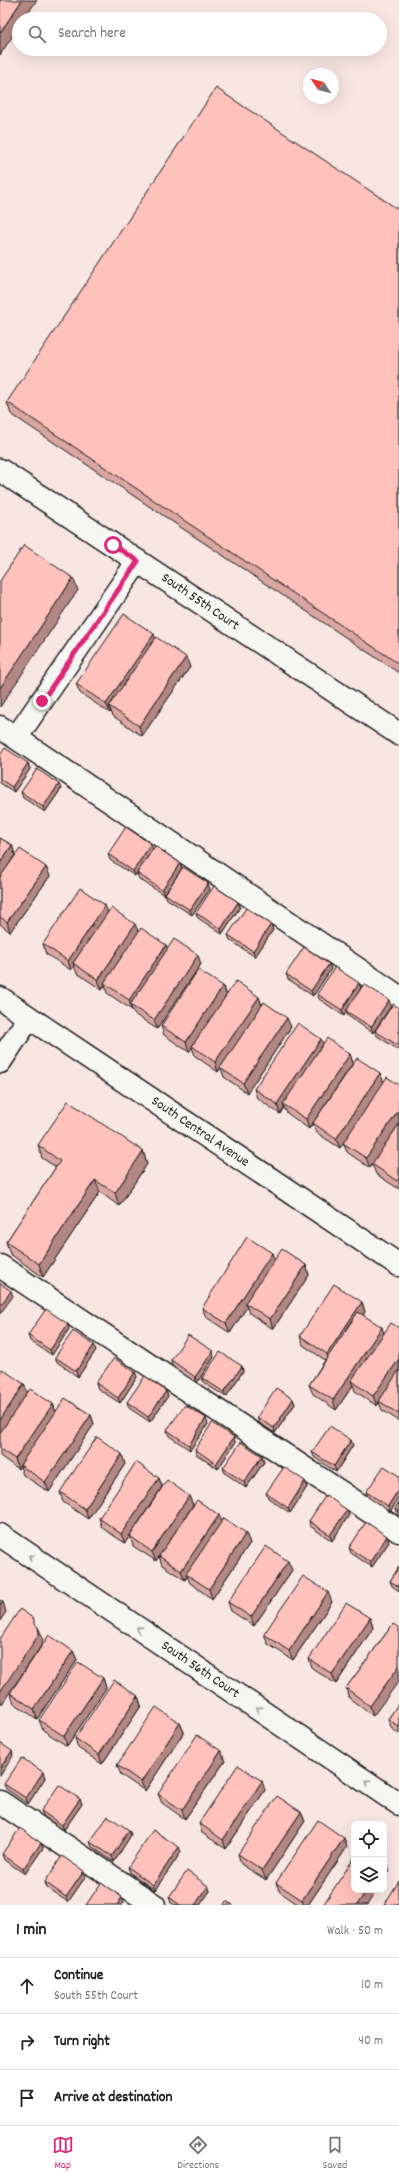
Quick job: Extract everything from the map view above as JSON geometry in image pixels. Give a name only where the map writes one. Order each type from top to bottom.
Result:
[{"type":"street","name":"South 55th Court","points":[[0,470],[399,734]]},
{"type":"street","points":[[138,561],[8,733],[399,997]]},
{"type":"street","name":"South Central Avenue","points":[[0,998],[399,1265]]},
{"type":"street","points":[[0,1062],[29,1018]]},
{"type":"street","points":[[0,1266],[399,1531]]},
{"type":"street","name":"South 56th Court","points":[[0,1536],[399,1804]]},
{"type":"street","points":[[0,1802],[154,1905]]},
{"type":"building","points":[[0,0],[22,0],[14,12],[12,12],[12,15],[0,33]]},
{"type":"building","points":[[216,88],[399,210],[399,664],[7,402]]},
{"type":"building","points":[[24,545],[73,578],[0,688],[0,581]]},
{"type":"building","points":[[124,614],[154,634],[106,704],[76,684]]},
{"type":"building","points":[[156,637],[186,657],[139,726],[109,706]]},
{"type":"building","points":[[5,748],[28,763],[12,787],[0,779],[0,755]]},
{"type":"building","points":[[37,769],[59,784],[43,807],[21,792]]},
{"type":"building","points":[[126,827],[151,844],[133,871],[108,854]]},
{"type":"building","points":[[0,838],[12,845],[0,863]]},
{"type":"building","points":[[155,846],[180,863],[162,890],[137,873]]},
{"type":"building","points":[[20,849],[46,867],[7,922],[0,917],[0,877]]},
{"type":"building","points":[[183,867],[208,883],[190,910],[165,894]]},
{"type":"building","points":[[214,886],[238,902],[221,929],[196,913]]},
{"type":"building","points":[[80,888],[105,905],[68,961],[43,944]]},
{"type":"building","points":[[111,908],[135,924],[98,980],[73,963]]},
{"type":"building","points":[[246,908],[271,924],[253,951],[228,935]]},
{"type":"building","points":[[141,928],[166,945],[129,1000],[104,983]]},
{"type":"building","points":[[174,939],[198,955],[154,1020],[130,1005]]},
{"type":"building","points":[[304,947],[329,964],[311,991],[286,974]]},
{"type":"building","points":[[335,967],[359,983],[342,1010],[317,994]]},
{"type":"building","points":[[198,970],[223,986],[186,1042],[161,1026]]},
{"type":"building","points":[[236,981],[259,997],[215,1062],[192,1046]]},
{"type":"building","points":[[364,984],[389,1000],[371,1027],[346,1011]]},
{"type":"building","points":[[264,1002],[287,1018],[243,1083],[220,1068]]},
{"type":"building","points":[[393,1004],[399,1008],[399,1046],[375,1031]]},
{"type":"building","points":[[298,1023],[321,1039],[277,1104],[254,1089]]},
{"type":"building","points":[[327,1038],[350,1054],[306,1119],[283,1104]]},
{"type":"building","points":[[357,1058],[380,1073],[336,1139],[313,1123]]},
{"type":"building","points":[[387,1077],[399,1085],[399,1110],[366,1158],[343,1143]]},
{"type":"building","points":[[68,1101],[143,1151],[115,1193],[95,1180],[39,1264],[6,1242],[60,1161],[38,1145]]},
{"type":"building","points":[[399,1124],[399,1178],[397,1181],[372,1164]]},
{"type":"building","points":[[247,1237],[272,1253],[226,1323],[202,1308]]},
{"type":"building","points":[[282,1249],[306,1265],[270,1319],[245,1303]]},
{"type":"building","points":[[0,1283],[11,1291],[0,1306]]},
{"type":"building","points":[[334,1284],[362,1302],[327,1354],[300,1336]]},
{"type":"building","points":[[46,1309],[68,1324],[50,1350],[28,1335]]},
{"type":"building","points":[[358,1312],[382,1327],[333,1400],[309,1385]]},
{"type":"building","points":[[391,1323],[399,1328],[399,1359],[373,1396],[351,1381]]},
{"type":"building","points":[[73,1331],[94,1345],[76,1371],[55,1357]]},
{"type":"building","points":[[188,1335],[213,1351],[195,1377],[171,1360]]},
{"type":"building","points":[[220,1352],[242,1366],[224,1392],[202,1378]]},
{"type":"building","points":[[114,1358],[135,1372],[118,1398],[96,1383]]},
{"type":"building","points":[[2,1369],[24,1384],[0,1420],[0,1372]]},
{"type":"building","points":[[399,1370],[399,1414],[379,1401]]},
{"type":"building","points":[[145,1376],[166,1391],[148,1417],[127,1402]]},
{"type":"building","points":[[276,1388],[293,1399],[274,1428],[257,1417]]},
{"type":"building","points":[[30,1389],[53,1404],[15,1459],[0,1449],[0,1433]]},
{"type":"building","points":[[65,1398],[91,1415],[45,1482],[20,1465]]},
{"type":"building","points":[[185,1405],[206,1418],[189,1445],[167,1430]]},
{"type":"building","points":[[212,1423],[234,1437],[216,1464],[195,1449]]},
{"type":"building","points":[[330,1426],[351,1440],[334,1466],[312,1452]]},
{"type":"building","points":[[97,1437],[122,1454],[85,1509],[60,1492]]},
{"type":"building","points":[[241,1442],[262,1456],[244,1482],[223,1468]]},
{"type":"building","points":[[136,1462],[159,1478],[121,1534],[99,1518]]},
{"type":"building","points":[[384,1466],[399,1476],[399,1489],[388,1506],[366,1492]]},
{"type":"building","points":[[284,1467],[305,1481],[288,1508],[266,1493]]},
{"type":"building","points":[[167,1480],[189,1496],[152,1552],[130,1536]]},
{"type":"building","points":[[326,1495],[347,1510],[330,1535],[309,1521]]},
{"type":"building","points":[[197,1500],[219,1515],[181,1571],[159,1556]]},
{"type":"building","points":[[399,1502],[399,1512],[395,1509]]},
{"type":"building","points":[[224,1518],[246,1533],[209,1589],[186,1574]]},
{"type":"building","points":[[366,1522],[387,1536],[370,1562],[349,1548]]},
{"type":"building","points":[[266,1546],[288,1561],[251,1617],[228,1602]]},
{"type":"building","points":[[399,1567],[399,1587],[390,1581]]},
{"type":"building","points":[[303,1576],[328,1592],[289,1651],[264,1634]]},
{"type":"building","points":[[346,1603],[370,1618],[332,1674],[309,1659]]},
{"type":"building","points":[[20,1609],[34,1619],[34,1624],[38,1627],[39,1634],[0,1692],[0,1639]]},
{"type":"building","points":[[393,1624],[399,1628],[399,1666],[370,1706],[346,1688]]},
{"type":"building","points":[[49,1635],[73,1651],[34,1709],[10,1693]]},
{"type":"building","points":[[78,1662],[103,1678],[64,1736],[39,1720]]},
{"type":"building","points":[[114,1680],[138,1696],[99,1755],[75,1738]]},
{"type":"building","points":[[399,1703],[399,1727],[388,1719]]},
{"type":"building","points":[[156,1707],[180,1723],[141,1782],[117,1765]]},
{"type":"building","points":[[197,1735],[221,1751],[182,1810],[158,1794]]},
{"type":"building","points":[[0,1743],[12,1751],[0,1768]]},
{"type":"building","points":[[22,1758],[43,1772],[26,1798],[4,1784]]},
{"type":"building","points":[[238,1765],[262,1781],[223,1840],[199,1823]]},
{"type":"building","points":[[59,1785],[80,1799],[62,1825],[41,1811]]},
{"type":"building","points":[[277,1796],[301,1812],[262,1870],[238,1854]]},
{"type":"building","points":[[108,1816],[129,1830],[112,1856],[90,1842]]},
{"type":"building","points":[[318,1820],[344,1838],[302,1900],[276,1883]]},
{"type":"building","points":[[20,1828],[41,1843],[23,1869],[2,1854]]},
{"type":"building","points":[[153,1830],[179,1847],[153,1885],[128,1867]]},
{"type":"building","points":[[62,1856],[84,1871],[66,1897],[45,1882]]},
{"type":"building","points":[[351,1863],[351,1893],[365,1893],[357,1905],[323,1905]]},
{"type":"building","points":[[187,1871],[208,1886],[195,1905],[180,1905],[169,1897]]},
{"type":"building","points":[[399,1881],[399,1905],[384,1905]]},
{"type":"building","points":[[101,1883],[122,1897],[117,1905],[86,1905]]},
{"type":"building","points":[[226,1901],[233,1905],[224,1905]]},
{"type":"route","points":[[42,701],[138,561],[113,545]]}]
